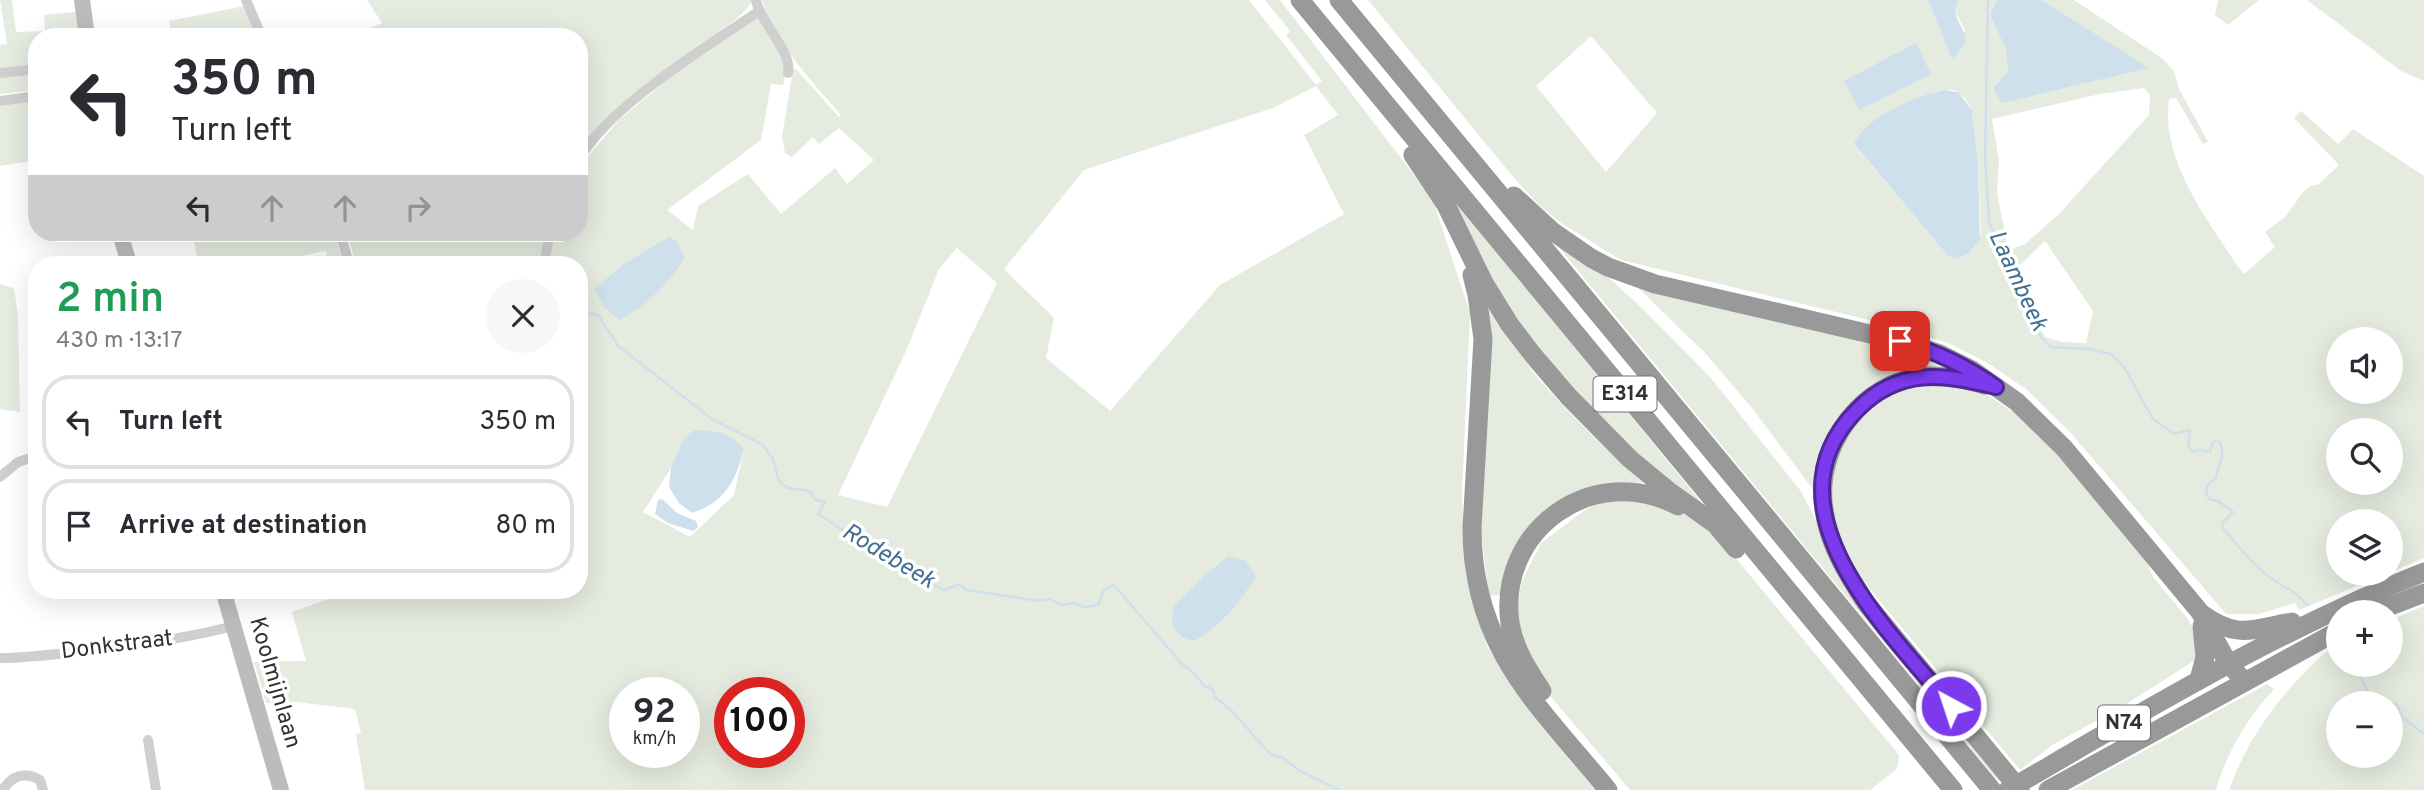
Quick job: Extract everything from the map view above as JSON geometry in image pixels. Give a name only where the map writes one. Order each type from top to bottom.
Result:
[{"type":"highway","name":"E314","points":[[1299,0],[1314,30],[1430,179],[1454,220],[1484,283],[1510,325],[1568,396],[1630,459],[1715,524],[1937,790]]},
{"type":"highway","name":"E314","points":[[1299,0],[1952,790]]},
{"type":"highway","name":"E314","points":[[1339,0],[1992,790]]},
{"type":"highway","name":"E314","points":[[1482,173],[1507,188],[1552,230],[1608,267],[1655,284],[1900,341],[1940,354],[1972,370],[2037,420],[2064,448],[2200,612],[2245,682]]},
{"type":"highway","name":"E314","points":[[1454,220],[1473,279],[1482,324],[1483,362],[1472,540],[1480,601],[1499,649],[1512,671],[1608,790]]},
{"type":"highway","name":"E314","points":[[1996,387],[1948,376],[1924,376],[1882,390],[1864,402],[1836,437],[1824,471],[1822,491],[1831,540],[1844,570],[1866,603],[2020,790]]},
{"type":"highway","name":"E314","points":[[1621,790],[1546,699],[1519,653],[1510,624],[1509,605],[1517,564],[1539,528],[1564,507],[1587,496],[1616,491],[1650,495],[1675,504],[1733,544]]},
{"type":"highway","name":"N74","points":[[2008,790],[2233,661],[2314,619],[2424,572]]},
{"type":"highway","points":[[2403,601],[2424,593]]},
{"type":"highway","name":"E314","points":[[2200,612],[2220,626],[2246,631],[2269,627]]},
{"type":"highway","points":[[2199,680],[2205,648],[2200,612]]},
{"type":"highway","name":"N74","points":[[2269,627],[2314,619]]},
{"type":"highway","name":"E314","points":[[2220,626],[2233,661]]},
{"type":"highway","name":"N74","points":[[2055,786],[2326,638]]},
{"type":"street","points":[[82,0],[86,28]]},
{"type":"street","points":[[246,0],[257,28]]},
{"type":"street","points":[[588,147],[621,111],[757,6],[789,61],[788,73]]},
{"type":"street","points":[[0,73],[28,70]]},
{"type":"street","points":[[0,101],[28,97]]},
{"type":"street","points":[[0,477],[18,463],[28,459]]},
{"type":"street","name":"Koolmijnlaan","points":[[226,599],[281,790]]},
{"type":"street","name":"Donkstraat","points":[[0,658],[26,658],[162,642],[233,626]]},
{"type":"street","points":[[148,740],[156,790]]},
{"type":"street","points":[[3,790],[10,779],[17,776],[34,776],[40,780],[43,790]]},
{"type":"shaded area","points":[[0,0],[12,0],[16,32],[28,32],[28,65],[0,68],[0,45],[7,44]]},
{"type":"shaded area","points":[[367,0],[752,0],[737,18],[621,104],[588,140],[588,28],[370,28],[382,23]]},
{"type":"shaded area","points":[[762,0],[1249,0],[1316,85],[1322,81],[1286,35],[1290,31],[1265,0],[1280,0],[1433,200],[1470,313],[1462,494],[1466,577],[1487,646],[1540,725],[1595,790],[365,790],[356,734],[361,733],[355,709],[297,702],[266,703],[254,662],[306,661],[292,612],[328,599],[588,599],[588,256],[550,256],[554,242],[588,242],[588,158],[619,120],[678,71],[757,16],[787,65],[783,85],[771,84],[761,140],[667,210],[693,230],[698,206],[748,174],[781,214],[835,168],[847,184],[874,160],[839,128],[819,144],[813,137],[792,157],[785,153],[782,137],[793,70],[796,69],[839,117],[841,115],[785,47]],"holes":[[[1316,86],[1338,115],[1304,135],[1344,214],[1220,285],[1110,411],[1046,358],[1054,318],[1004,269],[1084,170],[1273,108]],[[957,248],[997,283],[887,507],[838,495],[906,351],[939,269]],[[683,439],[744,449],[734,495],[690,537],[643,512],[671,468]]]},
{"type":"shaded area","points":[[1368,0],[1928,0],[1952,58],[1965,30],[1955,11],[1959,0],[1997,0],[1990,15],[2006,50],[2008,71],[1999,84],[2148,68],[2042,0],[2074,0],[2163,59],[2174,71],[2179,89],[2208,142],[2203,144],[2176,98],[2169,99],[2168,122],[2179,166],[2199,207],[2244,274],[2275,247],[2265,232],[2285,217],[2304,191],[2319,184],[2339,165],[2294,118],[2301,111],[2338,144],[2353,129],[2424,176],[2424,558],[2403,567],[2403,509],[2326,509],[2326,586],[2357,586],[2299,610],[2295,603],[2259,614],[2226,614],[2070,432],[2026,389],[1986,362],[1948,343],[1898,327],[1621,260],[1561,223],[1539,205]],"holes":[[[1591,36],[1657,113],[1606,172],[1536,86]],[[2144,88],[2150,95],[2149,115],[2058,215],[2025,244],[2013,249],[2007,244],[1997,192],[1999,160],[1992,119],[2100,94]],[[1941,90],[1955,90],[1965,98],[1972,110],[1978,163],[1981,234],[1975,246],[1947,255],[1855,146],[1859,137],[1878,119]],[[2045,241],[2093,311],[2086,343],[2062,342],[2045,337],[2040,327],[2036,306],[2020,265]]]},
{"type":"shaded area","points":[[2218,0],[2259,0],[2228,25],[2215,15]]},
{"type":"shaded area","points":[[2307,0],[2424,0],[2424,81],[2401,71]]},
{"type":"shaded area","points":[[245,6],[254,28],[170,28],[169,21]]},
{"type":"shaded area","points":[[76,12],[79,28],[45,28],[44,15]]},
{"type":"shaded area","points":[[28,74],[28,91],[0,94],[0,77]]},
{"type":"shaded area","points":[[28,102],[28,161],[0,166],[0,106]]},
{"type":"shaded area","points":[[1450,195],[1710,513],[1682,494],[1593,413],[1504,304]]},
{"type":"shaded area","points":[[1547,233],[1598,268],[1710,377],[1800,490],[1829,550],[2005,778],[1999,781],[1992,774]]},
{"type":"shaded area","points":[[194,242],[337,242],[341,256],[327,256],[326,251],[301,256],[197,256]]},
{"type":"shaded area","points":[[350,242],[545,242],[542,256],[354,256]]},
{"type":"shaded area","points":[[1632,282],[1956,365],[1935,369],[1856,403],[1815,492],[1752,408],[1706,354]]},
{"type":"shaded area","points":[[0,284],[14,288],[18,315],[20,412],[0,409]]},
{"type":"shaded area","points":[[1486,308],[1490,308],[1543,384],[1643,483],[1619,482],[1566,500],[1502,595],[1489,596],[1481,533]]},
{"type":"shaded area","points":[[1932,384],[1969,388],[1987,395],[2020,416],[2042,435],[2147,562],[2153,577],[2196,633],[2200,657],[2120,708],[2052,745],[2020,770],[1859,576],[1841,543],[1834,521],[1832,502],[1836,464],[1851,430],[1878,403],[1895,394]]},
{"type":"shaded area","points":[[1634,499],[1684,514],[1725,545],[1899,755],[1897,769],[1870,790],[1630,790],[1551,697],[1528,657],[1517,617],[1521,583],[1541,543],[1585,510],[1604,500]]},
{"type":"shaded area","points":[[2424,606],[2424,790],[2229,790],[2251,742],[2271,712],[2326,652],[2326,677],[2403,677],[2403,615]]},
{"type":"shaded area","points":[[2267,684],[2274,689],[2239,736],[2216,790],[2072,790]]},
{"type":"water","points":[[1928,0],[1959,0],[1955,11],[1966,40],[1952,59]]},
{"type":"water","points":[[1997,0],[2042,0],[2149,68],[2002,103],[1993,89],[2008,71],[2006,50],[1990,15]]},
{"type":"water","points":[[1916,43],[1931,74],[1859,110],[1844,81]]},
{"type":"water","points":[[1943,90],[1958,92],[1972,110],[1978,163],[1980,239],[1969,253],[1956,259],[1947,255],[1854,144],[1868,125],[1893,109]]},
{"type":"water","points":[[669,237],[675,240],[685,257],[656,293],[619,320],[604,307],[594,289],[624,264]]},
{"type":"water","points":[[695,430],[722,433],[744,449],[737,471],[727,489],[713,503],[692,513],[679,503],[669,487],[671,468],[683,439]]},
{"type":"water","points":[[662,499],[677,513],[696,521],[698,527],[693,531],[668,523],[655,514],[658,500]]},
{"type":"water","points":[[1228,556],[1245,560],[1256,576],[1236,604],[1213,628],[1194,641],[1182,637],[1172,625],[1173,607]]},
{"type":"waterway","name":"Laambeek","points":[[1988,0],[1985,158],[1989,221],[2006,269],[2032,326],[2050,347],[2090,349],[2111,354],[2124,367],[2153,419],[2174,434],[2190,430],[2188,446],[2192,452],[2210,452],[2213,442],[2220,442],[2222,453],[2216,478],[2208,484],[2206,492],[2209,499],[2218,501],[2233,512],[2222,523],[2222,527],[2258,567],[2294,592],[2307,605]]},
{"type":"waterway","name":"Rodebeek","points":[[588,313],[599,315],[617,345],[712,419],[762,444],[773,459],[779,481],[788,488],[810,491],[814,499],[825,502],[818,514],[902,569],[944,590],[960,584],[966,590],[1039,601],[1050,599],[1062,605],[1073,603],[1085,607],[1098,605],[1104,590],[1114,585],[1181,663],[1195,674],[1204,686],[1212,689],[1216,698],[1231,710],[1271,755],[1283,758],[1300,771],[1339,790]]},
{"type":"waterway","name":"Laambeek","points":[[2361,677],[2368,691]]},
{"type":"waterway","name":"Laambeek","points":[[2403,718],[2424,734]]},
{"type":"route","points":[[1900,341],[1940,354],[1972,370],[1996,387],[1948,376],[1924,376],[1882,390],[1864,402],[1836,437],[1829,454],[1822,491],[1824,512],[1831,540],[1844,570],[1866,603],[1951,706]]}]
